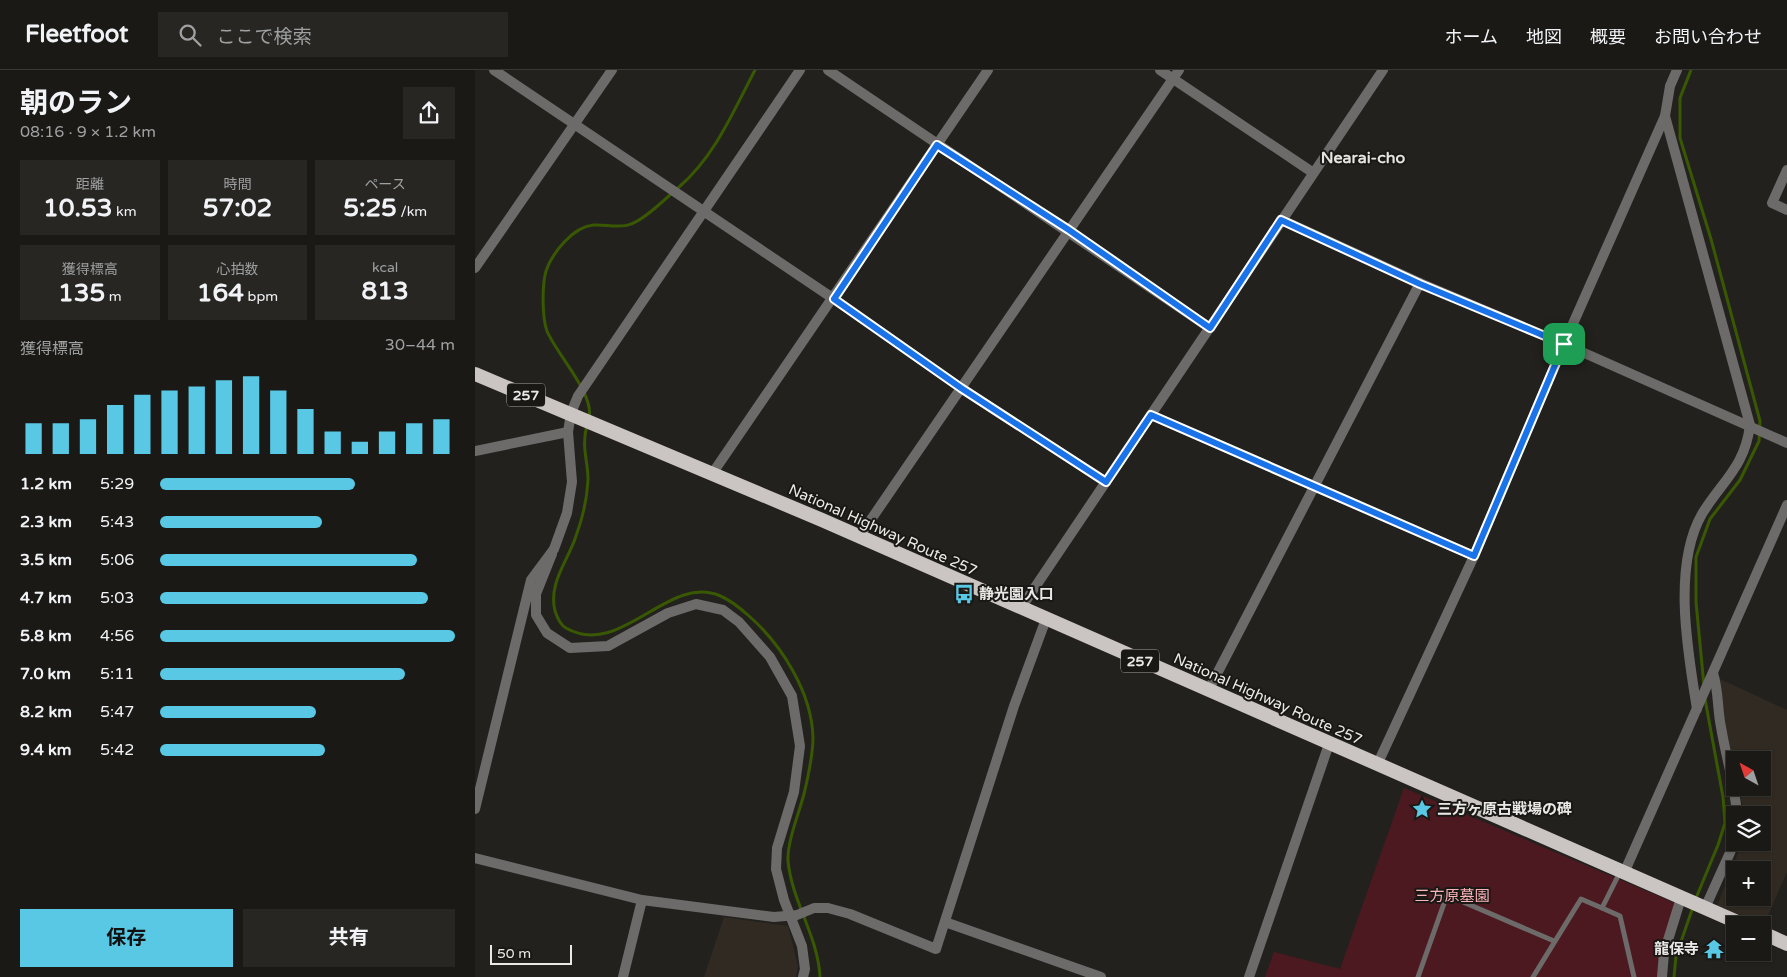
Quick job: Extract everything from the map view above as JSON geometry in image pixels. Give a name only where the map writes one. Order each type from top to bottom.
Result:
[{"type":"highway","name":"National Highway Route 257","points":[[475,374],[574,414],[859,537],[1726,918]]},
{"type":"highway","points":[[1771,937],[1787,944]]},
{"type":"street","points":[[494,70],[834,299],[961,388],[1106,482]]},
{"type":"street","points":[[475,268],[612,70]]},
{"type":"street","points":[[800,70],[578,396],[567,432],[572,482],[567,513],[536,594],[537,615],[547,633],[570,648],[608,646],[668,613],[696,604],[723,610],[739,622],[770,657],[792,696],[800,746],[794,792],[777,848],[776,869],[802,946],[805,969],[803,977]]},
{"type":"street","points":[[828,70],[937,145],[1069,230],[1210,328]]},
{"type":"street","points":[[712,474],[834,299],[988,70]]},
{"type":"street","points":[[1160,70],[1176,74],[1312,172]]},
{"type":"street","points":[[1021,608],[1210,328],[1312,172],[1383,70]]},
{"type":"street","points":[[1377,765],[1474,556],[1564,344],[1665,116],[1670,86],[1677,70]]},
{"type":"street","points":[[859,537],[1176,74]]},
{"type":"street","points":[[1665,116],[1757,429],[1736,468],[1702,514],[1690,540],[1685,564],[1690,667],[1699,706]]},
{"type":"street","points":[[1787,170],[1772,203],[1787,210]]},
{"type":"street","points":[[1281,220],[1420,284],[1564,344],[1787,443]]},
{"type":"street","points":[[1209,691],[1420,284]]},
{"type":"street","points":[[1151,415],[1474,556]]},
{"type":"street","points":[[475,451],[567,432]]},
{"type":"street","points":[[1622,873],[1699,706],[1787,505]]},
{"type":"street","points":[[475,809],[531,580],[554,549]]},
{"type":"street","points":[[475,858],[642,900],[774,917],[793,916],[814,908],[828,908],[850,914],[936,949],[1014,706],[1046,619]]},
{"type":"street","points":[[1713,673],[1719,692],[1720,725],[1735,790],[1736,806]]},
{"type":"street","points":[[1249,977],[1329,744]]},
{"type":"street","points":[[1662,977],[1664,953],[1693,904],[1730,851]]},
{"type":"street","points":[[623,977],[642,900]]},
{"type":"street","points":[[945,922],[1101,977]]},
{"type":"lane","points":[[1602,908],[1622,873]]},
{"type":"lane","points":[[1418,977],[1447,895],[1554,941]]},
{"type":"lane","points":[[1533,977],[1581,898],[1620,916],[1634,977]]},
{"type":"shaded area","points":[[1720,679],[1787,710],[1787,872],[1768,916],[1739,916],[1717,906],[1726,883],[1726,906],[1771,906],[1771,861],[1735,861],[1739,851],[1771,851],[1771,806],[1742,806],[1740,796],[1771,796],[1771,751],[1731,751],[1726,730]]},
{"type":"shaded area","points":[[724,917],[788,926],[798,966],[796,977],[704,977]]},
{"type":"green space","name":"三方原墓園","points":[[1404,788],[1677,904],[1658,977],[1265,977],[1274,952],[1340,969]]},
{"type":"waterway","points":[[589,419],[589,409],[581,386],[552,341],[545,325],[543,293],[546,271],[549,264],[558,249],[578,230],[593,225],[622,226],[631,224],[650,213],[692,175],[722,133],[755,70]]},
{"type":"waterway","points":[[1691,70],[1680,98],[1680,138],[1711,239],[1760,421],[1759,441],[1740,480],[1710,519],[1696,557],[1696,602],[1704,686]]},
{"type":"waterway","points":[[587,425],[585,433],[588,473],[586,501],[573,545],[556,582],[554,601],[557,616],[560,623],[566,628],[582,634],[597,635],[627,625],[684,595],[703,592],[712,593],[735,604],[773,641],[801,687],[811,721],[813,738],[811,759],[804,794],[791,836],[788,861],[794,891],[815,947],[820,977]]},
{"type":"waterway","points":[[1696,898],[1725,823],[1723,797],[1705,699]]},
{"type":"waterway","points":[[1674,977],[1676,956],[1693,907]]},
{"type":"place","name":"静光園入口","points":[[964,594]]},
{"type":"place","name":"三方ヶ原古戦場の碑","points":[[1422,809]]},
{"type":"place","name":"龍保寺","points":[[1714,949]]},
{"type":"district","name":"Nearai-cho","points":[[1363,158]]},
{"type":"route","points":[[937,145],[1069,230],[1210,328],[1281,220],[1420,284],[1564,344],[1474,556],[1151,415],[1106,482],[961,388],[834,299],[937,145]]}]
